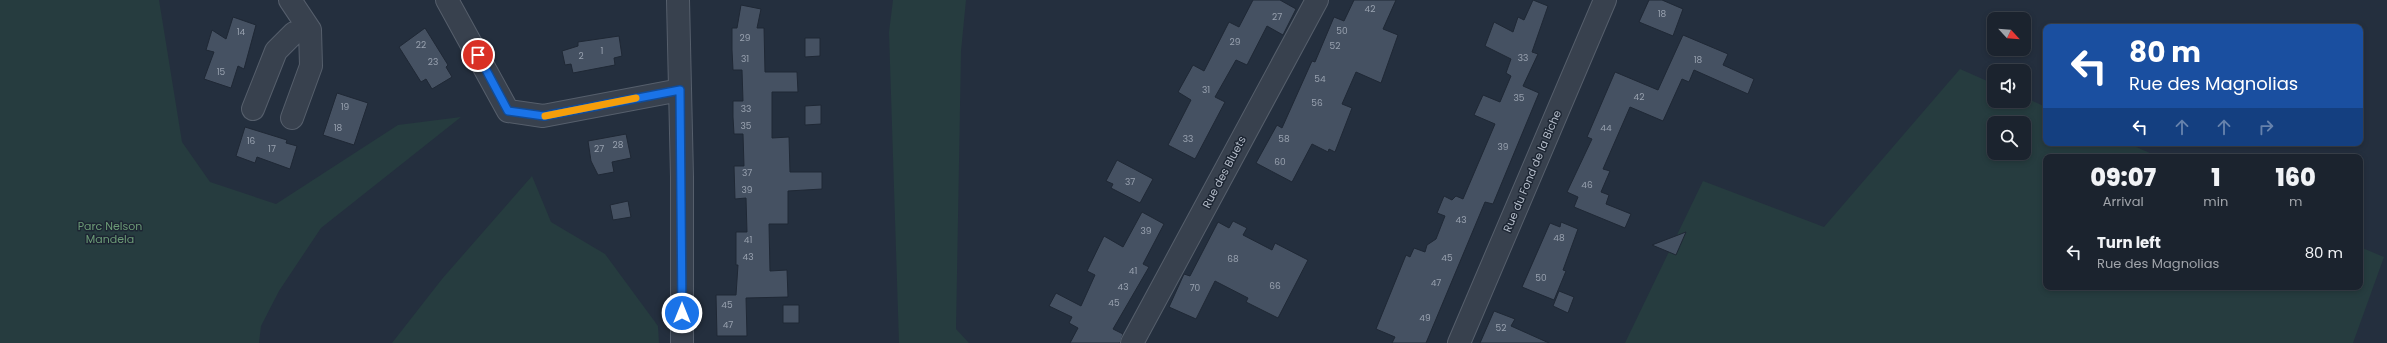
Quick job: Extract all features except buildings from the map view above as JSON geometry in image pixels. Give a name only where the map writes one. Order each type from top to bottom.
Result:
[{"type":"street","points":[[290,0],[310,30],[311,66],[292,118]]},
{"type":"street","points":[[447,0],[508,111],[544,116],[680,90]]},
{"type":"street","points":[[678,0],[682,177],[682,343]]},
{"type":"street","name":"Rue des Bluets","points":[[1132,343],[1317,0]]},
{"type":"street","name":"Rue du Fond de la Biche","points":[[1459,343],[1605,0]]},
{"type":"street","points":[[253,109],[276,51],[294,33],[310,30]]},
{"type":"green space","name":"Parc Nelson Mandela","points":[[0,0],[159,0],[182,142],[210,182],[276,204],[398,125],[461,117],[321,228],[279,291],[261,326],[259,343],[0,343]]},
{"type":"green space","points":[[893,0],[966,0],[961,51],[956,329],[969,343],[899,343],[889,32]]},
{"type":"green space","points":[[1960,69],[1987,81],[1987,108],[2031,108],[2031,100],[2043,106],[2043,146],[2134,146],[2152,154],[2043,154],[2043,290],[2363,290],[2363,248],[2384,257],[2353,343],[1625,343],[1703,181],[1824,227]]},
{"type":"green space","points":[[532,176],[551,222],[605,254],[658,326],[659,343],[392,343],[442,279]]},
{"type":"slow traffic","points":[[545,116],[636,98]]},
{"type":"route","points":[[478,55],[508,111],[544,116],[680,90],[682,177],[682,313]]}]
